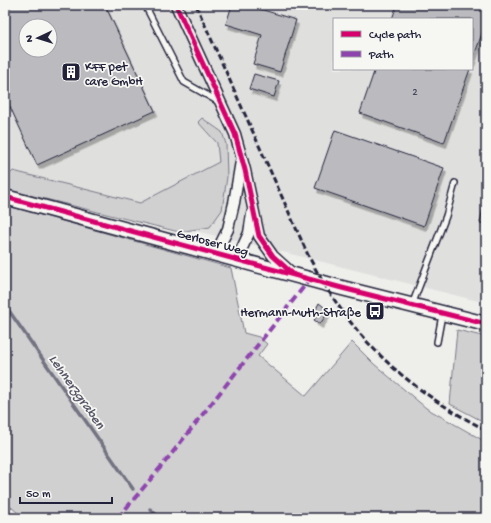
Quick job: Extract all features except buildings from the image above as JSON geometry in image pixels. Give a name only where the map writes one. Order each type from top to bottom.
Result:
[{"type":"street","points":[[176,5],[235,134],[259,236],[273,256],[295,275]]},
{"type":"street","points":[[216,253],[228,230],[241,157]]},
{"type":"street","name":"Gerloser Weg","points":[[5,197],[411,306],[486,324]]},
{"type":"street","points":[[237,259],[249,233],[253,207]]},
{"type":"lane","points":[[145,5],[184,82],[222,104]]},
{"type":"lane","points":[[411,306],[446,216],[455,183]]},
{"type":"lane","points":[[437,342],[442,314]]},
{"type":"shaded area","points":[[5,5],[486,5],[486,303],[267,248],[5,186]]},
{"type":"shaded area","points":[[202,118],[222,132],[226,144],[227,177],[222,210],[210,227],[179,232],[9,190],[5,185],[5,179],[13,171],[140,203],[219,162],[217,143],[198,122]]},
{"type":"shaded area","points":[[5,205],[231,268],[244,333],[259,337],[267,344],[258,356],[306,396],[352,342],[374,364],[426,408],[486,442],[486,518],[24,518],[5,502]]},
{"type":"shaded area","points":[[457,330],[486,337],[486,423],[450,404]]},
{"type":"waterway","name":"Lehnerzgraben","points":[[5,305],[133,489]]},
{"type":"waterway","name":"Lehnerzgraben","points":[[150,509],[160,518]]},
{"type":"railway","points":[[196,5],[308,255],[342,311],[382,358],[405,378],[457,414],[486,430]]},
{"type":"marked path","points":[[118,518],[165,462],[310,279]]},
{"type":"cycle path","points":[[176,5],[235,134],[245,170],[259,236],[273,256],[293,274]]},
{"type":"cycle path","points":[[5,197],[342,288],[486,324]]},
{"type":"place","name":"KFF pet care GmbH","points":[[71,72]]},
{"type":"place","name":"Hermann-Muth-Straße","points":[[375,311]]}]
